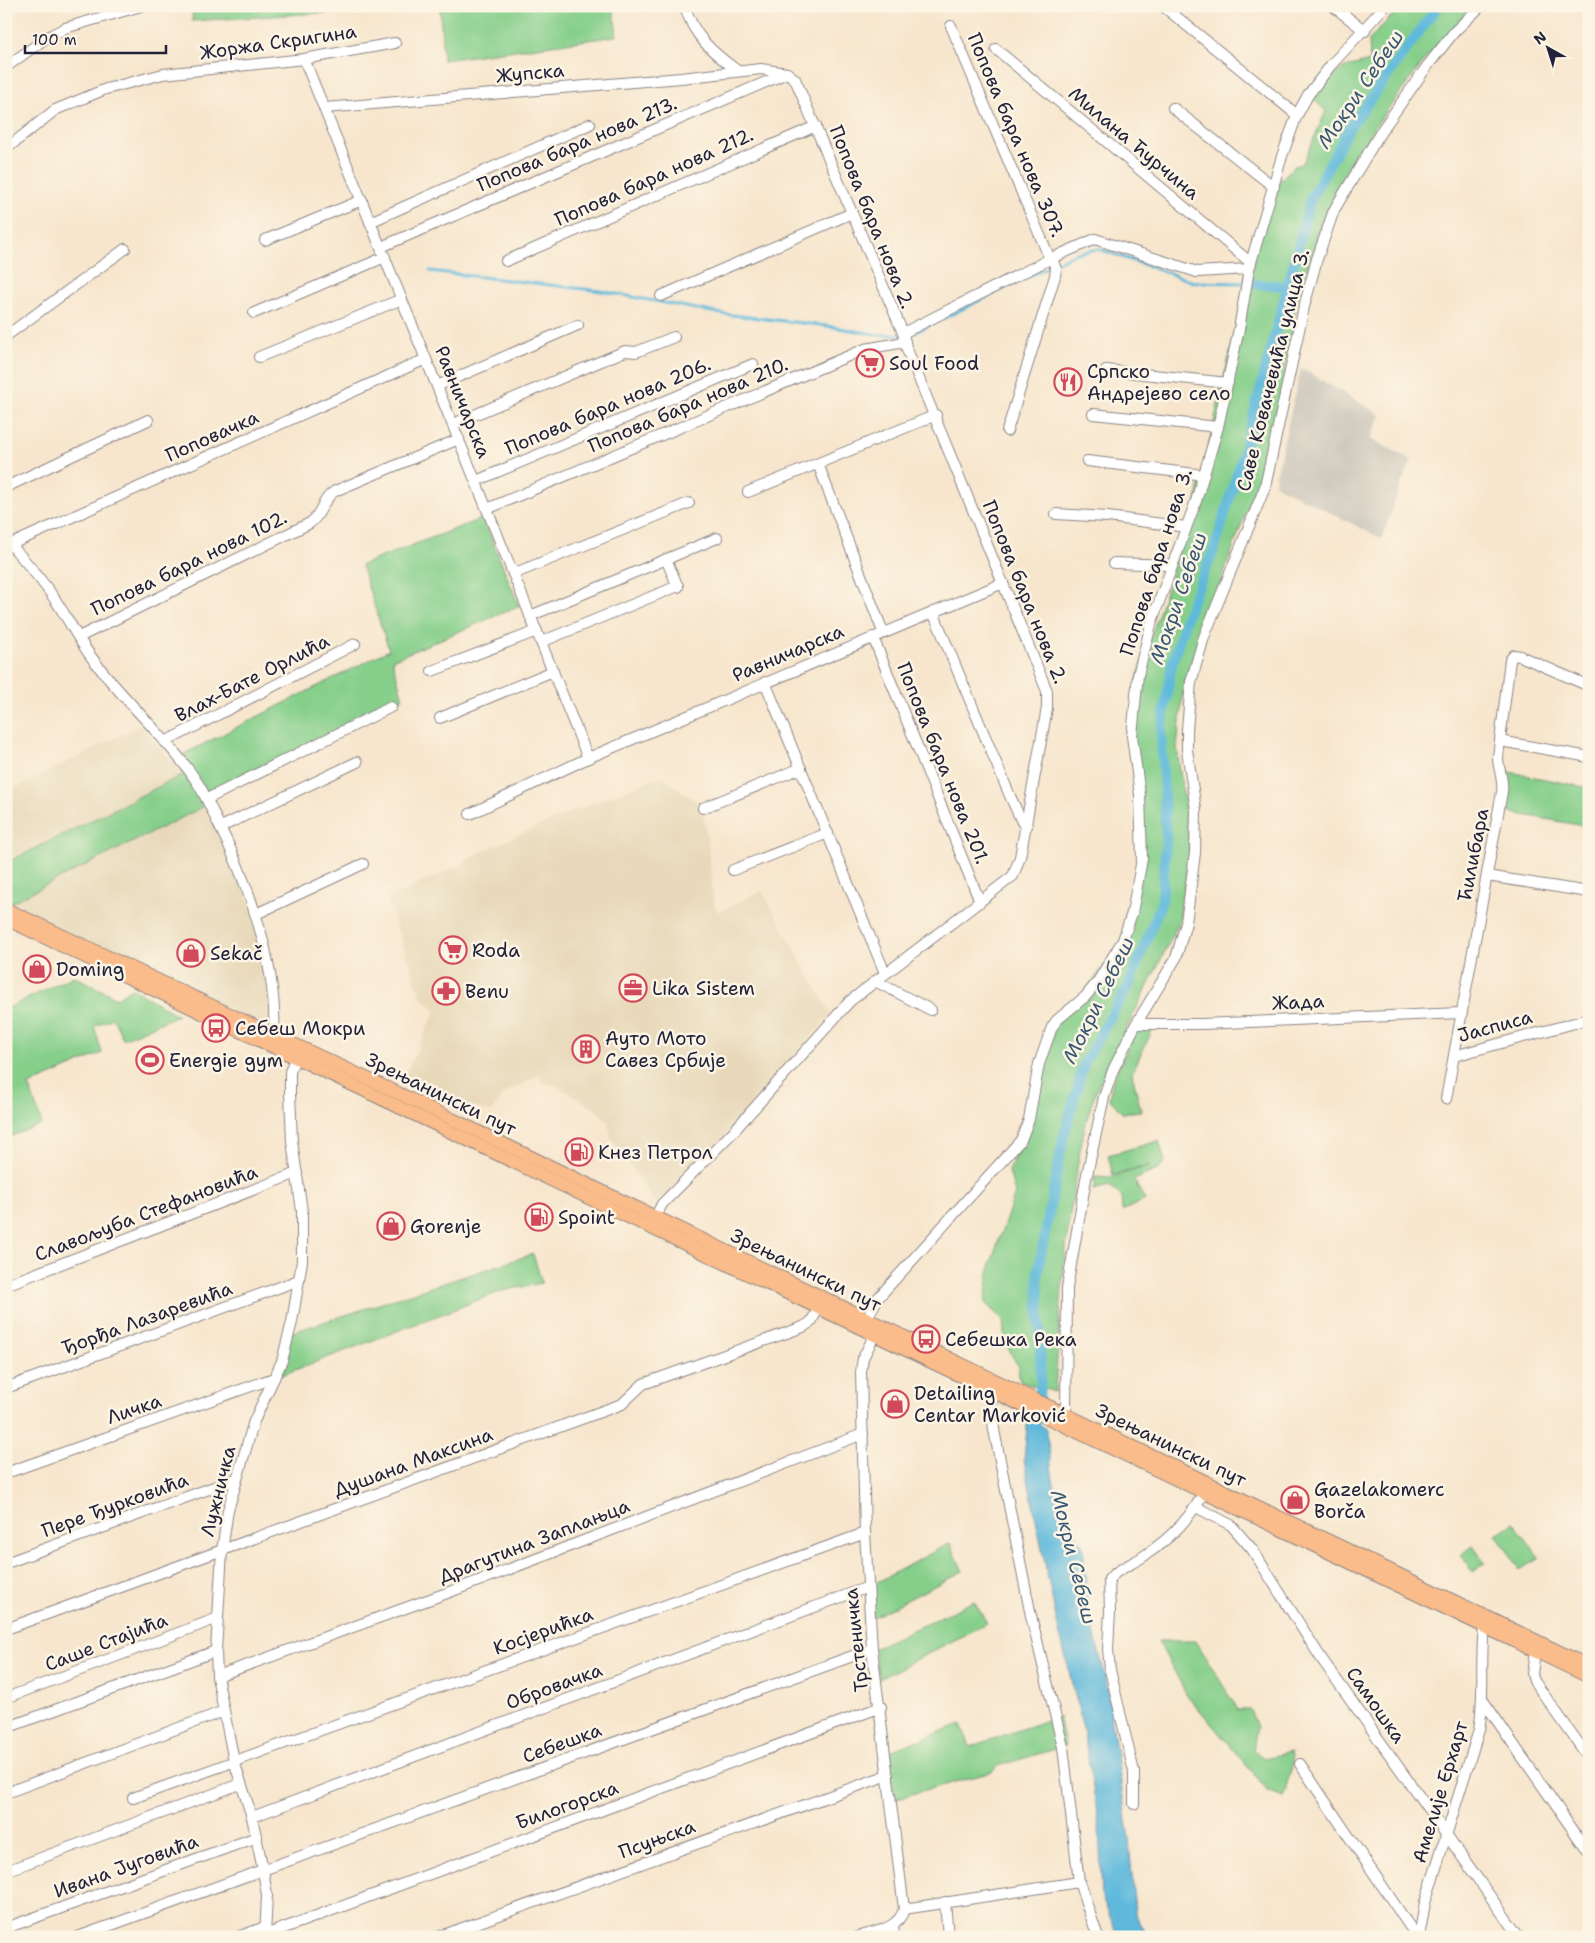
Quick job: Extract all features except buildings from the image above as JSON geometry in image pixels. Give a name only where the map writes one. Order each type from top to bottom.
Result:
[{"type":"main road","name":"Зрењанински пут","points":[[6,909],[274,1036],[652,1223],[818,1309],[874,1336],[997,1388]]},
{"type":"main road","name":"Зрењанински пут","points":[[6,919],[295,1058],[866,1320],[997,1388],[1048,1412],[1202,1494],[1589,1677]]},
{"type":"main road","name":"Зрењанински пут","points":[[1048,1412],[1066,1416],[1589,1666]]},
{"type":"street","points":[[6,67],[46,38],[65,28],[141,6]]},
{"type":"street","points":[[685,6],[688,19],[704,43],[738,71],[761,69],[787,73]]},
{"type":"street","points":[[1163,6],[1297,115]]},
{"type":"street","points":[[1333,6],[1365,31]]},
{"type":"street","name":"Попова бара нова 3.","points":[[866,1320],[878,1298],[1021,1140],[1029,1119],[1039,1064],[1052,1027],[1057,1020],[1086,996],[1123,940],[1138,887],[1142,860],[1140,794],[1132,736],[1134,700],[1143,653],[1204,475],[1218,427],[1250,266],[1297,115],[1319,80],[1365,31],[1385,6]]},
{"type":"street","name":"Саве Ковачевића улица 3.","points":[[1066,1416],[1067,1288],[1083,1195],[1109,1082],[1136,1024],[1171,970],[1182,943],[1196,844],[1196,810],[1187,750],[1191,682],[1204,637],[1265,487],[1316,259],[1334,210],[1382,130],[1450,37],[1481,6]]},
{"type":"street","name":"Попова бара нова 307.","points":[[951,26],[1052,262]]},
{"type":"street","name":"Жоржа Скригина","points":[[6,149],[55,110],[106,88],[164,74],[304,59],[395,43]]},
{"type":"street","name":"Милана Ћурчина","points":[[996,49],[1250,266]]},
{"type":"street","name":"Равничарска","points":[[304,59],[588,758]]},
{"type":"street","name":"Жупска","points":[[324,108],[681,78],[738,71]]},
{"type":"street","name":"Попова бара нова 2.","points":[[652,1223],[662,1204],[732,1134],[841,1010],[874,981],[1008,882],[1017,872],[1027,826],[1048,698],[1040,672],[936,415],[816,126],[795,79],[787,73]]},
{"type":"street","name":"Попова бара нова 213.","points":[[254,313],[383,252],[787,73]]},
{"type":"street","points":[[1173,108],[1274,187]]},
{"type":"street","points":[[370,222],[590,124]]},
{"type":"street","name":"Попова бара нова 212.","points":[[506,261],[816,126]]},
{"type":"street","points":[[265,240],[362,200]]},
{"type":"street","points":[[662,296],[852,213]]},
{"type":"street","points":[[904,337],[1095,239],[1197,272],[1250,266]]},
{"type":"street","points":[[6,336],[125,249]]},
{"type":"street","points":[[1007,431],[1052,262]]},
{"type":"street","points":[[259,357],[402,299]]},
{"type":"street","points":[[437,386],[578,325]]},
{"type":"street","points":[[453,424],[625,352],[636,352],[674,337]]},
{"type":"street","name":"Попова бара нова 210.","points":[[487,509],[865,349],[904,337]]},
{"type":"street","name":"Поповачка","points":[[8,543],[426,359]]},
{"type":"street","name":"Попова бара нова 206.","points":[[476,481],[753,364]]},
{"type":"street","points":[[1106,370],[1228,384]]},
{"type":"street","points":[[1093,414],[1218,427]]},
{"type":"street","points":[[748,492],[936,415]]},
{"type":"street","points":[[6,488],[148,420]]},
{"type":"street","name":"Попова бара нова 102.","points":[[79,637],[314,520],[327,496],[348,485],[458,439]]},
{"type":"street","points":[[1087,461],[1204,475]]},
{"type":"street","name":"Попова бара нова 201.","points":[[818,464],[878,634],[980,902]]},
{"type":"street","points":[[514,574],[689,503]]},
{"type":"street","points":[[1056,514],[1108,516],[1186,527]]},
{"type":"street","points":[[530,616],[717,538]]},
{"type":"street","points":[[8,543],[41,580],[98,667],[190,771],[207,799],[244,880],[256,914],[271,989],[275,1017],[274,1036]]},
{"type":"street","points":[[541,642],[678,587],[666,559]]},
{"type":"street","points":[[1114,563],[1172,565]]},
{"type":"street","name":"Равничарска","points":[[470,814],[588,758],[878,634],[1003,583]]},
{"type":"street","points":[[933,612],[1010,796],[1022,822],[1027,826]]},
{"type":"street","points":[[432,670],[537,631]]},
{"type":"street","name":"Влах-Бате Орлића","points":[[165,742],[355,644]]},
{"type":"street","name":"Ћилибара","points":[[1454,1056],[1502,792],[1503,784],[1498,769],[1510,660],[1514,655],[1520,656],[1589,686]]},
{"type":"street","points":[[440,718],[553,671]]},
{"type":"street","points":[[765,682],[885,973]]},
{"type":"street","points":[[207,799],[391,708]]},
{"type":"street","points":[[1500,741],[1589,757]]},
{"type":"street","points":[[221,827],[357,762]]},
{"type":"street","points":[[703,808],[801,768]]},
{"type":"street","points":[[733,870],[828,833]]},
{"type":"street","points":[[256,914],[363,864]]},
{"type":"street","points":[[1487,876],[1589,892]]},
{"type":"street","points":[[874,981],[931,1010]]},
{"type":"street","name":"Жада","points":[[1136,1024],[1202,1024],[1461,1013]]},
{"type":"street","name":"Јасписа","points":[[1446,1099],[1454,1056],[1589,1019]]},
{"type":"street","name":"Лужничка","points":[[265,1933],[267,1895],[258,1837],[234,1761],[217,1676],[216,1651],[222,1551],[228,1510],[254,1422],[274,1378],[290,1333],[299,1280],[303,1236],[292,1141],[290,1094],[290,1072],[295,1058]]},
{"type":"street","name":"Славољуба Стефановића","points":[[6,1285],[297,1173]]},
{"type":"street","name":"Ђорђа Лазаревића","points":[[6,1388],[299,1280]]},
{"type":"street","name":"Душана Максина","points":[[6,1629],[622,1404],[643,1384],[803,1327],[811,1322],[818,1309]]},
{"type":"street","name":"Трстеничка","points":[[874,1336],[862,1363],[865,1533],[872,1649],[881,1707],[904,1909]]},
{"type":"street","name":"Личка","points":[[6,1473],[274,1378]]},
{"type":"street","points":[[997,1388],[990,1406],[994,1430],[1031,1616],[1063,1747],[1080,1882],[1098,1937]]},
{"type":"street","name":"Драгутина Заплањца","points":[[217,1676],[447,1593],[863,1434]]},
{"type":"street","name":"Пере Ђурковића","points":[[6,1563],[236,1479]]},
{"type":"street","name":"Зрењанински пут","points":[[1134,1804],[1134,1772],[1110,1670],[1108,1649],[1109,1579],[1154,1549],[1196,1507],[1202,1494]]},
{"type":"street","name":"Самошка","points":[[1196,1507],[1238,1531],[1321,1658],[1519,1937]]},
{"type":"street","name":"Косјерићка","points":[[133,1798],[865,1533]]},
{"type":"street","name":"Обровачка","points":[[252,1817],[868,1587]]},
{"type":"street","name":"Саше Стајића","points":[[6,1698],[218,1618]]},
{"type":"street","name":"Амелије Ерхарт","points":[[1419,1937],[1425,1903],[1479,1730],[1481,1699],[1480,1656],[1484,1627]]},
{"type":"street","name":"Себешка","points":[[78,1937],[872,1649]]},
{"type":"street","points":[[6,1728],[216,1651]]},
{"type":"street","points":[[1535,1652],[1532,1665],[1534,1681],[1589,1758]]},
{"type":"street","points":[[1481,1699],[1589,1853]]},
{"type":"street","name":"Билогорска","points":[[238,1937],[265,1933],[881,1707]]},
{"type":"street","points":[[6,1793],[224,1711]]},
{"type":"street","points":[[1300,1764],[1410,1928],[1419,1937]]},
{"type":"street","name":"Псуњска","points":[[438,1937],[888,1775]]},
{"type":"street","points":[[6,1871],[240,1784]]},
{"type":"street","name":"Ивана Југовића","points":[[6,1928],[258,1837]]},
{"type":"street","points":[[857,1937],[893,1925],[900,1918],[904,1909],[1080,1882]]},
{"type":"street","points":[[945,1902],[948,1937]]},
{"type":"street","points":[[893,1925],[894,1937]]},
{"type":"shaded area","points":[[1301,368],[1381,415],[1370,439],[1412,460],[1400,486],[1382,539],[1274,484]]},
{"type":"shaded area","points":[[140,726],[184,774],[6,863],[6,793]]},
{"type":"shaded area","points":[[661,776],[702,806],[708,842],[714,905],[718,912],[762,891],[831,1014],[723,1137],[656,1204],[611,1137],[608,1121],[595,1109],[555,1085],[543,1082],[539,1075],[503,1094],[491,1112],[471,1106],[467,1113],[400,1084],[436,1011],[421,996],[387,899],[463,864],[464,860],[552,820]]},
{"type":"shaded area","points":[[203,807],[236,866],[253,914],[273,1018],[267,1028],[7,905]]},
{"type":"green space","points":[[193,6],[436,6],[192,21]]},
{"type":"green space","points":[[440,6],[613,6],[617,36],[443,60]]},
{"type":"green space","points":[[1401,6],[1473,6],[1426,58],[1371,132],[1329,208],[1311,256],[1296,307],[1281,394],[1256,485],[1185,679],[1177,747],[1190,849],[1179,923],[1099,1084],[1086,1122],[1070,1213],[1064,1264],[1055,1392],[1020,1382],[1018,1366],[1005,1343],[1003,1320],[985,1303],[990,1266],[1015,1193],[1009,1171],[1021,1140],[1052,1027],[1075,1005],[1123,940],[1142,859],[1132,736],[1138,675],[1196,501],[1249,269],[1274,187],[1293,167],[1303,163],[1326,111],[1308,95],[1343,68],[1370,61],[1369,40]]},
{"type":"green space","points":[[483,518],[519,606],[392,660],[403,698],[208,795],[182,755],[389,650],[361,565]]},
{"type":"green space","points":[[1505,771],[1589,788],[1589,827],[1502,811]]},
{"type":"green space","points":[[184,774],[203,807],[6,905],[6,863]]},
{"type":"green space","points":[[74,976],[117,998],[131,988],[178,1015],[123,1039],[113,1018],[94,1026],[102,1053],[29,1085],[42,1124],[6,1138],[6,1009]]},
{"type":"green space","points":[[1136,1030],[1152,1031],[1132,1073],[1141,1111],[1122,1113],[1109,1098],[1114,1077]]},
{"type":"green space","points":[[1159,1141],[1165,1161],[1159,1169],[1134,1180],[1145,1200],[1122,1211],[1121,1196],[1109,1186],[1093,1190],[1095,1177],[1109,1178],[1151,1165],[1113,1175],[1108,1155]]},
{"type":"green space","points":[[533,1254],[542,1283],[502,1291],[274,1378],[290,1333]]},
{"type":"green space","points":[[1514,1523],[1539,1558],[1521,1570],[1496,1535]]},
{"type":"green space","points":[[950,1543],[963,1571],[872,1618],[870,1586]]},
{"type":"green space","points":[[1473,1546],[1485,1563],[1473,1572],[1461,1555]]},
{"type":"green space","points":[[974,1601],[987,1623],[879,1679],[874,1648]]},
{"type":"green space","points":[[1158,1641],[1196,1641],[1238,1710],[1250,1710],[1257,1727],[1253,1750],[1264,1758],[1291,1752],[1293,1763],[1283,1797],[1268,1791],[1187,1695]]},
{"type":"green space","points":[[1059,1716],[1065,1746],[998,1766],[992,1772],[893,1799],[887,1752],[961,1724],[970,1747]]},
{"type":"water","points":[[1028,1416],[1046,1429],[1055,1494],[1083,1547],[1088,1608],[1106,1679],[1129,1840],[1135,1913],[1148,1937],[1118,1937],[1102,1897],[1099,1824],[1083,1728],[1057,1623],[1024,1460]]},
{"type":"waterway","name":"Мокри Себеш","points":[[1035,1434],[1041,1380],[1038,1271],[1063,1140],[1084,1063],[1129,985],[1162,901],[1166,839],[1161,733],[1172,664],[1189,609],[1215,547],[1243,454],[1311,198],[1348,130],[1438,6]]},
{"type":"waterway","points":[[430,271],[601,291],[723,314],[827,326],[880,335],[910,335],[1076,253],[1099,249],[1194,282],[1242,283]]},
{"type":"waterway","points":[[1256,284],[1287,286]]},
{"type":"place","name":"Soul Food","points":[[870,363]]},
{"type":"place","name":"Српско Андрејево село","points":[[1068,382]]},
{"type":"place","name":"Roda","points":[[453,950]]},
{"type":"place","name":"Sekač","points":[[191,953]]},
{"type":"place","name":"Doming","points":[[37,969]]},
{"type":"place","name":"Lika Sistem","points":[[633,988]]},
{"type":"place","name":"Benu","points":[[446,991]]},
{"type":"place","name":"Себеш Мокри","points":[[216,1028]]},
{"type":"place","name":"Ауто Мото Савез Србије","points":[[586,1049]]},
{"type":"place","name":"Energie gym","points":[[150,1060]]},
{"type":"place","name":"Кнез Петрол","points":[[579,1152]]},
{"type":"place","name":"Spoint","points":[[539,1217]]},
{"type":"place","name":"Gorenje","points":[[391,1226]]},
{"type":"place","name":"Себешка Река","points":[[926,1339]]},
{"type":"place","name":"Detailing Centar Marković","points":[[895,1404]]},
{"type":"place","name":"Gazelakomerc Borča","points":[[1295,1500]]}]
